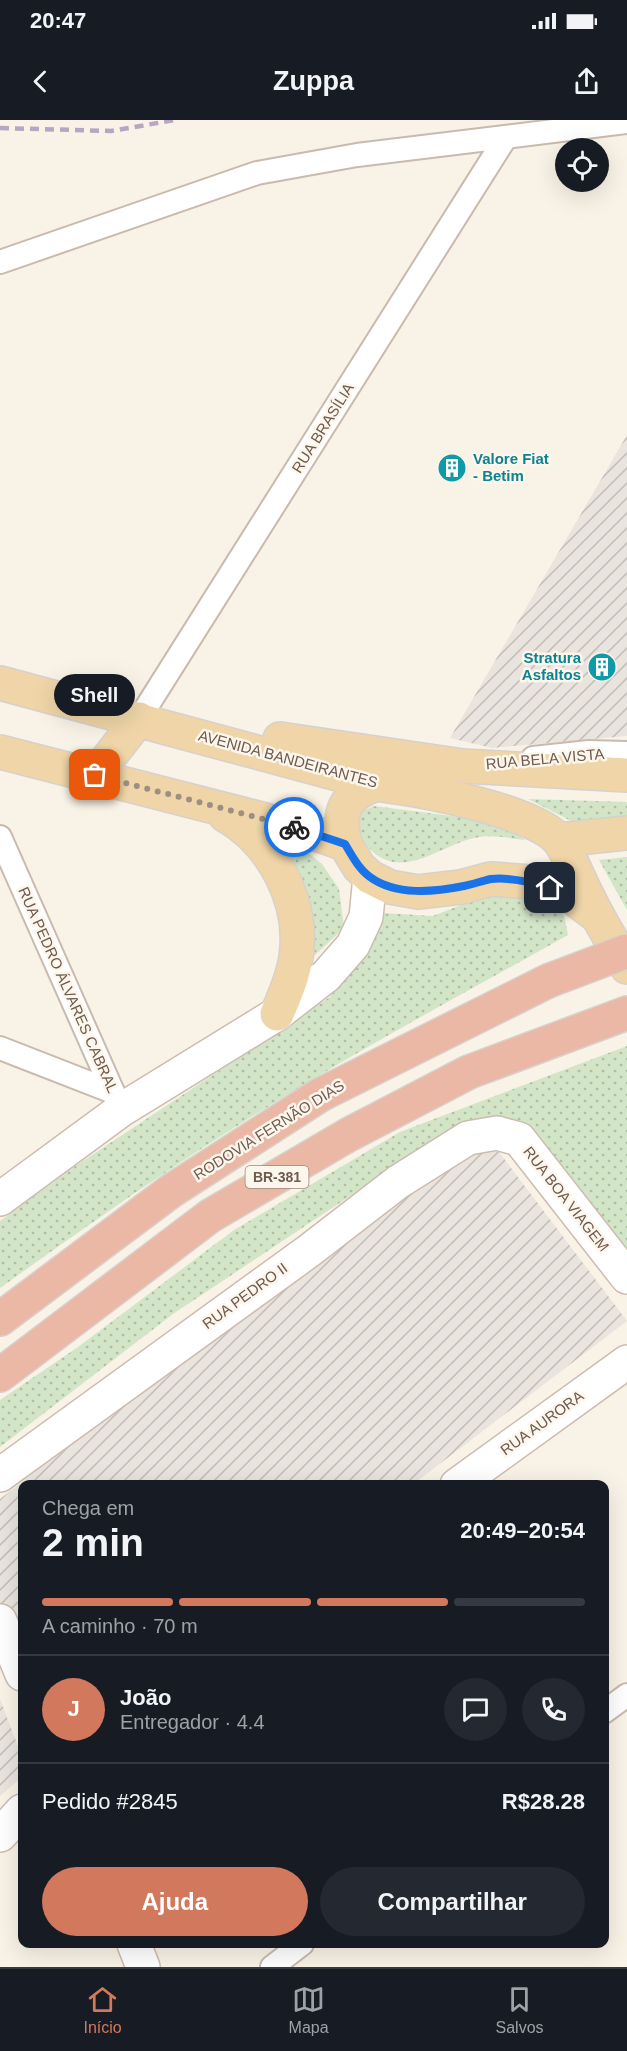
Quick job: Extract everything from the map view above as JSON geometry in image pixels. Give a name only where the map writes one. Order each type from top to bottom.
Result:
[{"type":"highway","name":"RODOVIA FERNÃO DIAS","points":[[0,1319],[171,1191],[320,1095],[548,981],[627,951]]},
{"type":"highway","name":"BR-381","points":[[0,1375],[210,1216],[348,1135],[469,1072],[627,1014]]},
{"type":"main road","name":"AVENIDA BANDEIRANTES","points":[[0,683],[375,784],[405,787],[500,810],[542,828],[559,840]]},
{"type":"main road","points":[[95,775],[139,719],[463,766],[627,775]]},
{"type":"main road","points":[[0,752],[308,831],[345,844]]},
{"type":"main road","points":[[375,784],[356,792],[344,808],[342,828],[345,844],[359,867],[370,877],[390,887],[418,892],[461,887],[491,879],[532,882],[568,894],[597,916]]},
{"type":"main road","points":[[207,805],[235,820],[258,841],[277,866],[290,894],[296,924],[296,955],[290,986],[277,1014]]},
{"type":"main road","points":[[627,833],[559,840],[597,916],[627,967]]},
{"type":"street","points":[[0,262],[257,173],[357,155],[627,122]]},
{"type":"street","name":"RUA BRASÍLIA","points":[[139,719],[506,137]]},
{"type":"street","name":"RUA BELA VISTA","points":[[463,766],[589,752],[627,753]]},
{"type":"street","name":"RUA PEDRO ÁLVARES CABRAL","points":[[0,837],[117,1101]]},
{"type":"street","points":[[0,1198],[117,1101],[277,1014],[326,976],[353,945],[366,917],[370,877]]},
{"type":"street","points":[[0,1048],[117,1101]]},
{"type":"street","name":"RUA BOA VIAGEM","points":[[497,1133],[519,1139],[627,1277]]},
{"type":"street","name":"RUA PEDRO II","points":[[0,1475],[310,1250],[398,1182],[468,1138],[497,1133]]},
{"type":"street","name":"RUA AURORA","points":[[464,1480],[627,1362]]},
{"type":"street","points":[[0,1621],[18,1664]]},
{"type":"street","points":[[609,1708],[627,1695]]},
{"type":"street","points":[[0,1835],[18,1815]]},
{"type":"street","points":[[136,1948],[143,1967]]},
{"type":"street","points":[[272,1967],[297,1948]]},
{"type":"shaded area","name":"Stratura Asfaltos","points":[[627,435],[627,736],[492,748],[450,738]]},
{"type":"shaded area","points":[[451,1148],[499,1152],[627,1321],[419,1480],[24,1480]]},
{"type":"shaded area","points":[[18,1485],[18,1653],[0,1605],[0,1499]]},
{"type":"shaded area","points":[[0,1699],[18,1746],[18,1780],[0,1796]]},
{"type":"green space","points":[[528,799],[627,802],[627,825],[587,829]]},
{"type":"green space","points":[[374,806],[460,817],[505,826],[525,840],[487,836],[474,838],[420,859],[393,862],[380,857],[368,847],[361,835],[361,812]]},
{"type":"green space","points":[[285,845],[307,852],[322,864],[339,889],[344,928],[314,956]]},
{"type":"green space","points":[[627,857],[627,910],[599,860]]},
{"type":"green space","points":[[494,892],[549,895],[564,916],[568,935],[327,1071],[216,1139],[0,1288],[0,1221],[74,1167],[330,997],[382,913],[433,916]]},
{"type":"green space","points":[[627,1046],[627,1256],[519,1123],[449,1130],[173,1314],[0,1447],[0,1400],[78,1347],[234,1230],[400,1132]]},
{"type":"railway","points":[[0,128],[111,131],[175,120]]},
{"type":"way so far","points":[[95,775],[294,827]]},
{"type":"place","name":"Valore Fiat - Betim","points":[[452,468]]},
{"type":"place","name":"Stratura Asfaltos","points":[[602,667]]},
{"type":"place","name":"Shell","points":[[95,775]]},
{"type":"route","points":[[294,827],[345,844],[359,867],[370,877],[390,887],[418,892],[461,887],[491,879],[511,879],[550,888]]}]
